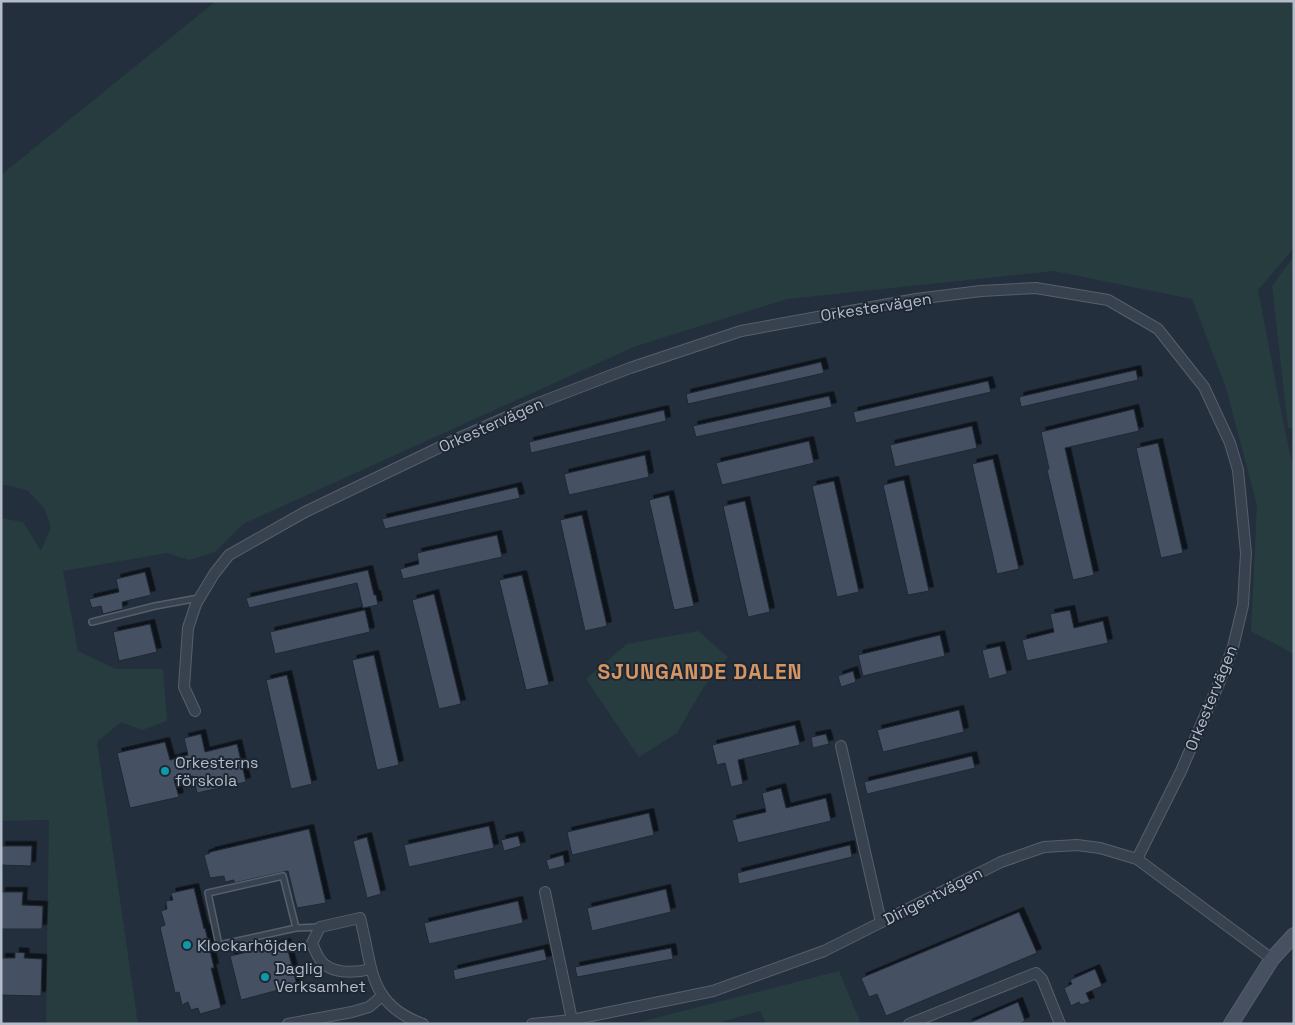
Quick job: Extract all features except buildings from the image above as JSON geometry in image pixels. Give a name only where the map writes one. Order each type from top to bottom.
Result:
[{"type":"main road","points":[[1231,1024],[1272,959],[1294,934]]},
{"type":"street","name":"Orkestervägen","points":[[195,711],[184,687],[184,666],[188,628],[200,598],[214,574],[229,555],[305,512],[459,438],[536,404],[654,360],[741,331],[916,299],[981,291],[1036,288],[1108,300],[1158,329],[1204,387],[1230,443],[1238,470],[1246,553],[1243,605],[1233,647],[1184,762],[1137,859]]},
{"type":"street","points":[[840,746],[881,922]]},
{"type":"street","name":"Dirigentvägen","points":[[532,1024],[572,1020],[713,991],[824,951],[1001,862],[1044,847],[1077,845],[1137,859],[1272,959]]},
{"type":"street","points":[[545,892],[572,1020]]},
{"type":"street","points":[[371,969],[358,973],[335,971],[319,960],[312,943],[320,927],[360,918],[371,969],[375,983],[382,996],[406,1018],[423,1024]]},
{"type":"street","points":[[909,1024],[1036,973],[1042,979],[1060,1024]]},
{"type":"street","points":[[288,1024],[369,1008],[382,996]]},
{"type":"lane","points":[[92,622],[155,606],[200,598]]},
{"type":"lane","points":[[296,928],[283,876],[208,893],[219,945],[296,928],[320,927]]},
{"type":"green space","points":[[216,1],[1294,1],[1294,248],[1258,290],[1294,470],[1294,654],[1251,631],[1257,505],[1226,388],[1192,299],[1054,271],[787,299],[636,346],[243,524],[215,552],[189,560],[167,553],[63,571],[78,651],[116,669],[163,669],[167,721],[142,730],[121,722],[97,742],[138,1024],[46,1024],[49,820],[1,821],[1,518],[23,522],[41,551],[51,527],[44,508],[27,490],[1,484],[1,175]]},
{"type":"green space","points":[[1294,256],[1294,427],[1288,428],[1272,286]]},
{"type":"green space","points":[[698,631],[728,657],[703,688],[677,733],[639,757],[586,679],[627,644]]},
{"type":"green space","points":[[839,971],[861,1024],[766,1024],[760,1011],[714,1024],[632,1024]]},
{"type":"place","name":"Orkesterns förskola","points":[[165,771]]},
{"type":"place","name":"Klockarhöjden","points":[[187,945]]},
{"type":"place","name":"Daglig Verksamhet","points":[[265,977]]},
{"type":"district","name":"SJUNGANDE DALEN","points":[[700,671]]}]
